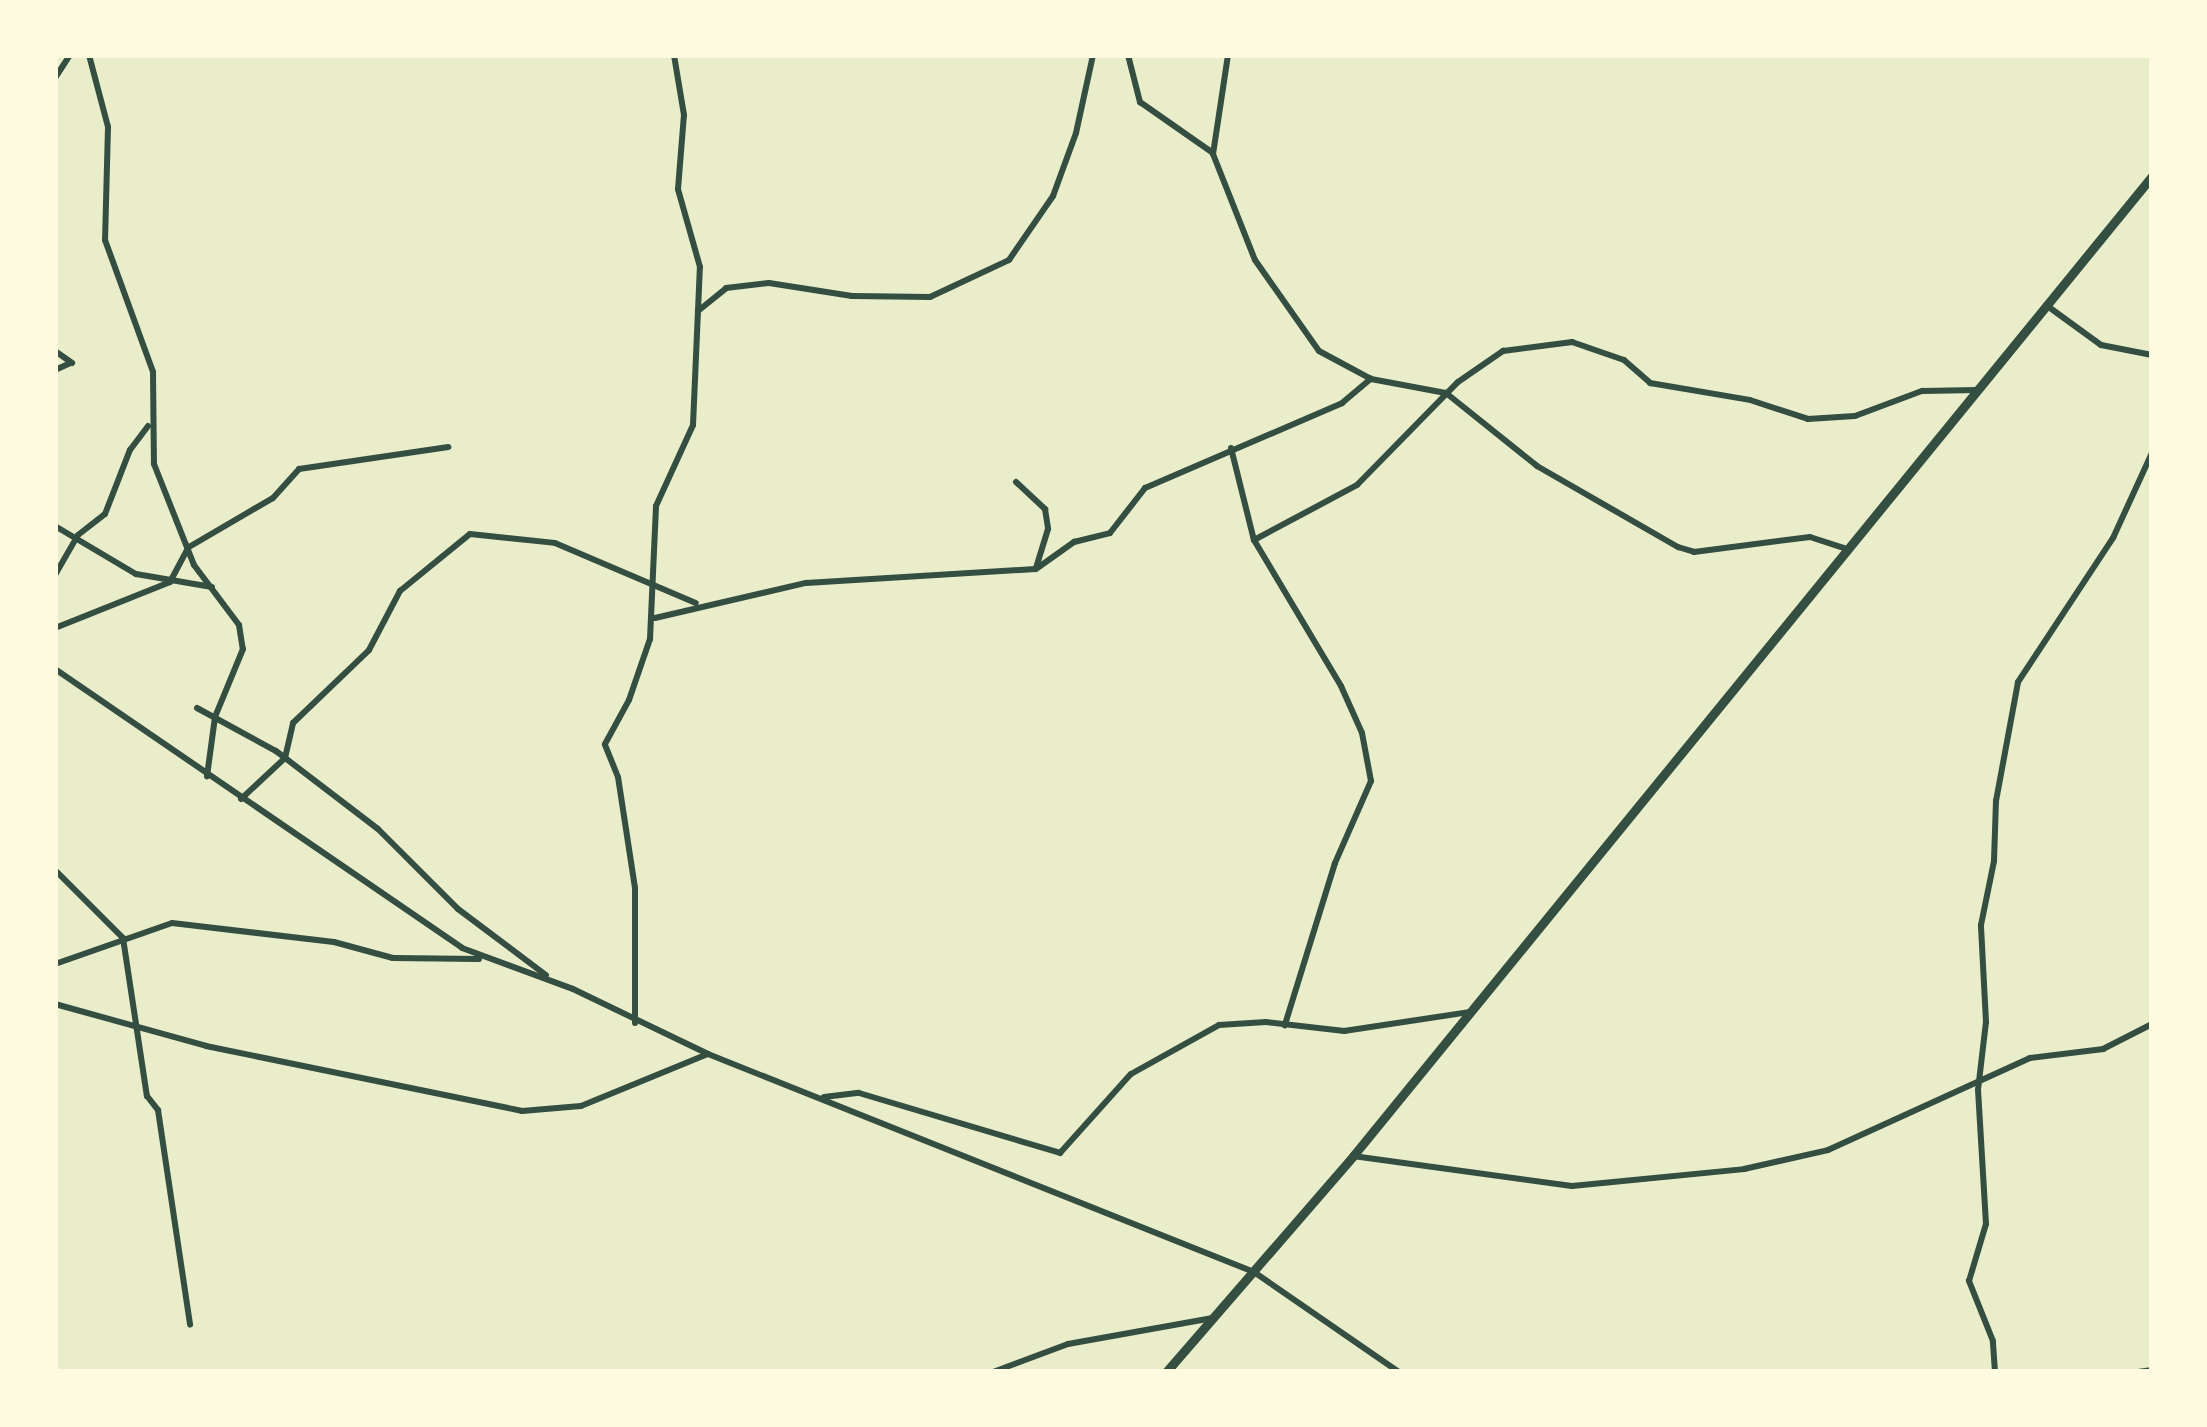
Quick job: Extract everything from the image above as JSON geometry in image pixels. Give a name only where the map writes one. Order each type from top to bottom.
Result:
[{"type":"street","points":[[55,78],[70,55]]},
{"type":"street","points":[[90,55],[108,127],[105,240],[149,354],[149,424],[154,464],[189,547],[238,624],[243,649],[215,717],[207,776]]},
{"type":"street","points":[[635,1023],[636,888],[618,777],[604,744],[635,686],[654,618],[655,511],[693,425],[697,245],[678,189],[684,116],[674,55]]},
{"type":"street","points":[[698,311],[726,288],[769,283],[852,296],[930,297],[1009,260],[1053,196],[1093,55]]},
{"type":"street","points":[[1128,55],[1140,102],[1213,154]]},
{"type":"street","points":[[1228,55],[1224,95],[1213,120],[1213,154],[1248,247],[1292,322],[1332,362],[1371,379],[1446,393],[1538,466],[1678,548],[1694,552],[1810,537],[1844,548]]},
{"type":"street","points":[[1166,1372],[1352,1156],[1844,548],[2152,176]]},
{"type":"street","points":[[2046,305],[2101,345],[2152,356]]},
{"type":"street","points":[[1254,540],[1357,485],[1446,393],[1503,351],[1572,342],[1624,360],[1650,383],[1750,400],[1808,419],[1855,416],[1922,391],[1977,390]]},
{"type":"street","points":[[55,350],[72,363],[55,370]]},
{"type":"street","points":[[654,618],[697,604],[806,583],[1036,569],[1074,542],[1110,533],[1145,488],[1353,397],[1371,379]]},
{"type":"street","points":[[55,575],[78,535],[106,514],[130,450],[149,424]]},
{"type":"street","points":[[55,628],[170,582],[189,547],[273,498],[300,470],[448,447]]},
{"type":"street","points":[[1231,448],[1254,540],[1341,686],[1362,733],[1371,782],[1335,863],[1285,1025]]},
{"type":"street","points":[[1995,1372],[1993,1341],[1969,1293],[1986,1224],[1979,1081],[1986,1022],[1981,924],[2018,682],[2112,538],[2152,452]]},
{"type":"street","points":[[1016,482],[1044,509],[1048,529],[1036,569]]},
{"type":"street","points":[[55,526],[78,535],[136,574],[212,587]]},
{"type":"street","points":[[241,799],[285,758],[293,723],[368,650],[400,591],[470,534],[555,543],[614,564],[656,588],[697,604]]},
{"type":"street","points":[[55,669],[412,918],[486,959],[555,982],[635,1023],[708,1054],[1254,1272],[1399,1372]]},
{"type":"street","points":[[197,708],[285,758],[378,830],[458,909],[555,982]]},
{"type":"street","points":[[55,870],[123,938],[190,1325]]},
{"type":"street","points":[[55,964],[172,922],[334,942],[393,958],[486,959]]},
{"type":"street","points":[[55,1004],[140,1030],[538,1112],[581,1106],[708,1054]]},
{"type":"street","points":[[823,1097],[859,1093],[1060,1153],[1151,1059],[1219,1026],[1285,1025],[1344,1031],[1469,1012]]},
{"type":"street","points":[[1352,1156],[1430,1162],[1523,1183],[1668,1181],[1828,1150],[1979,1081],[2057,1051],[2103,1049],[2152,1024]]},
{"type":"street","points":[[994,1372],[1068,1344],[1214,1318]]},
{"type":"street","points":[[2138,1372],[2152,1370]]}]
